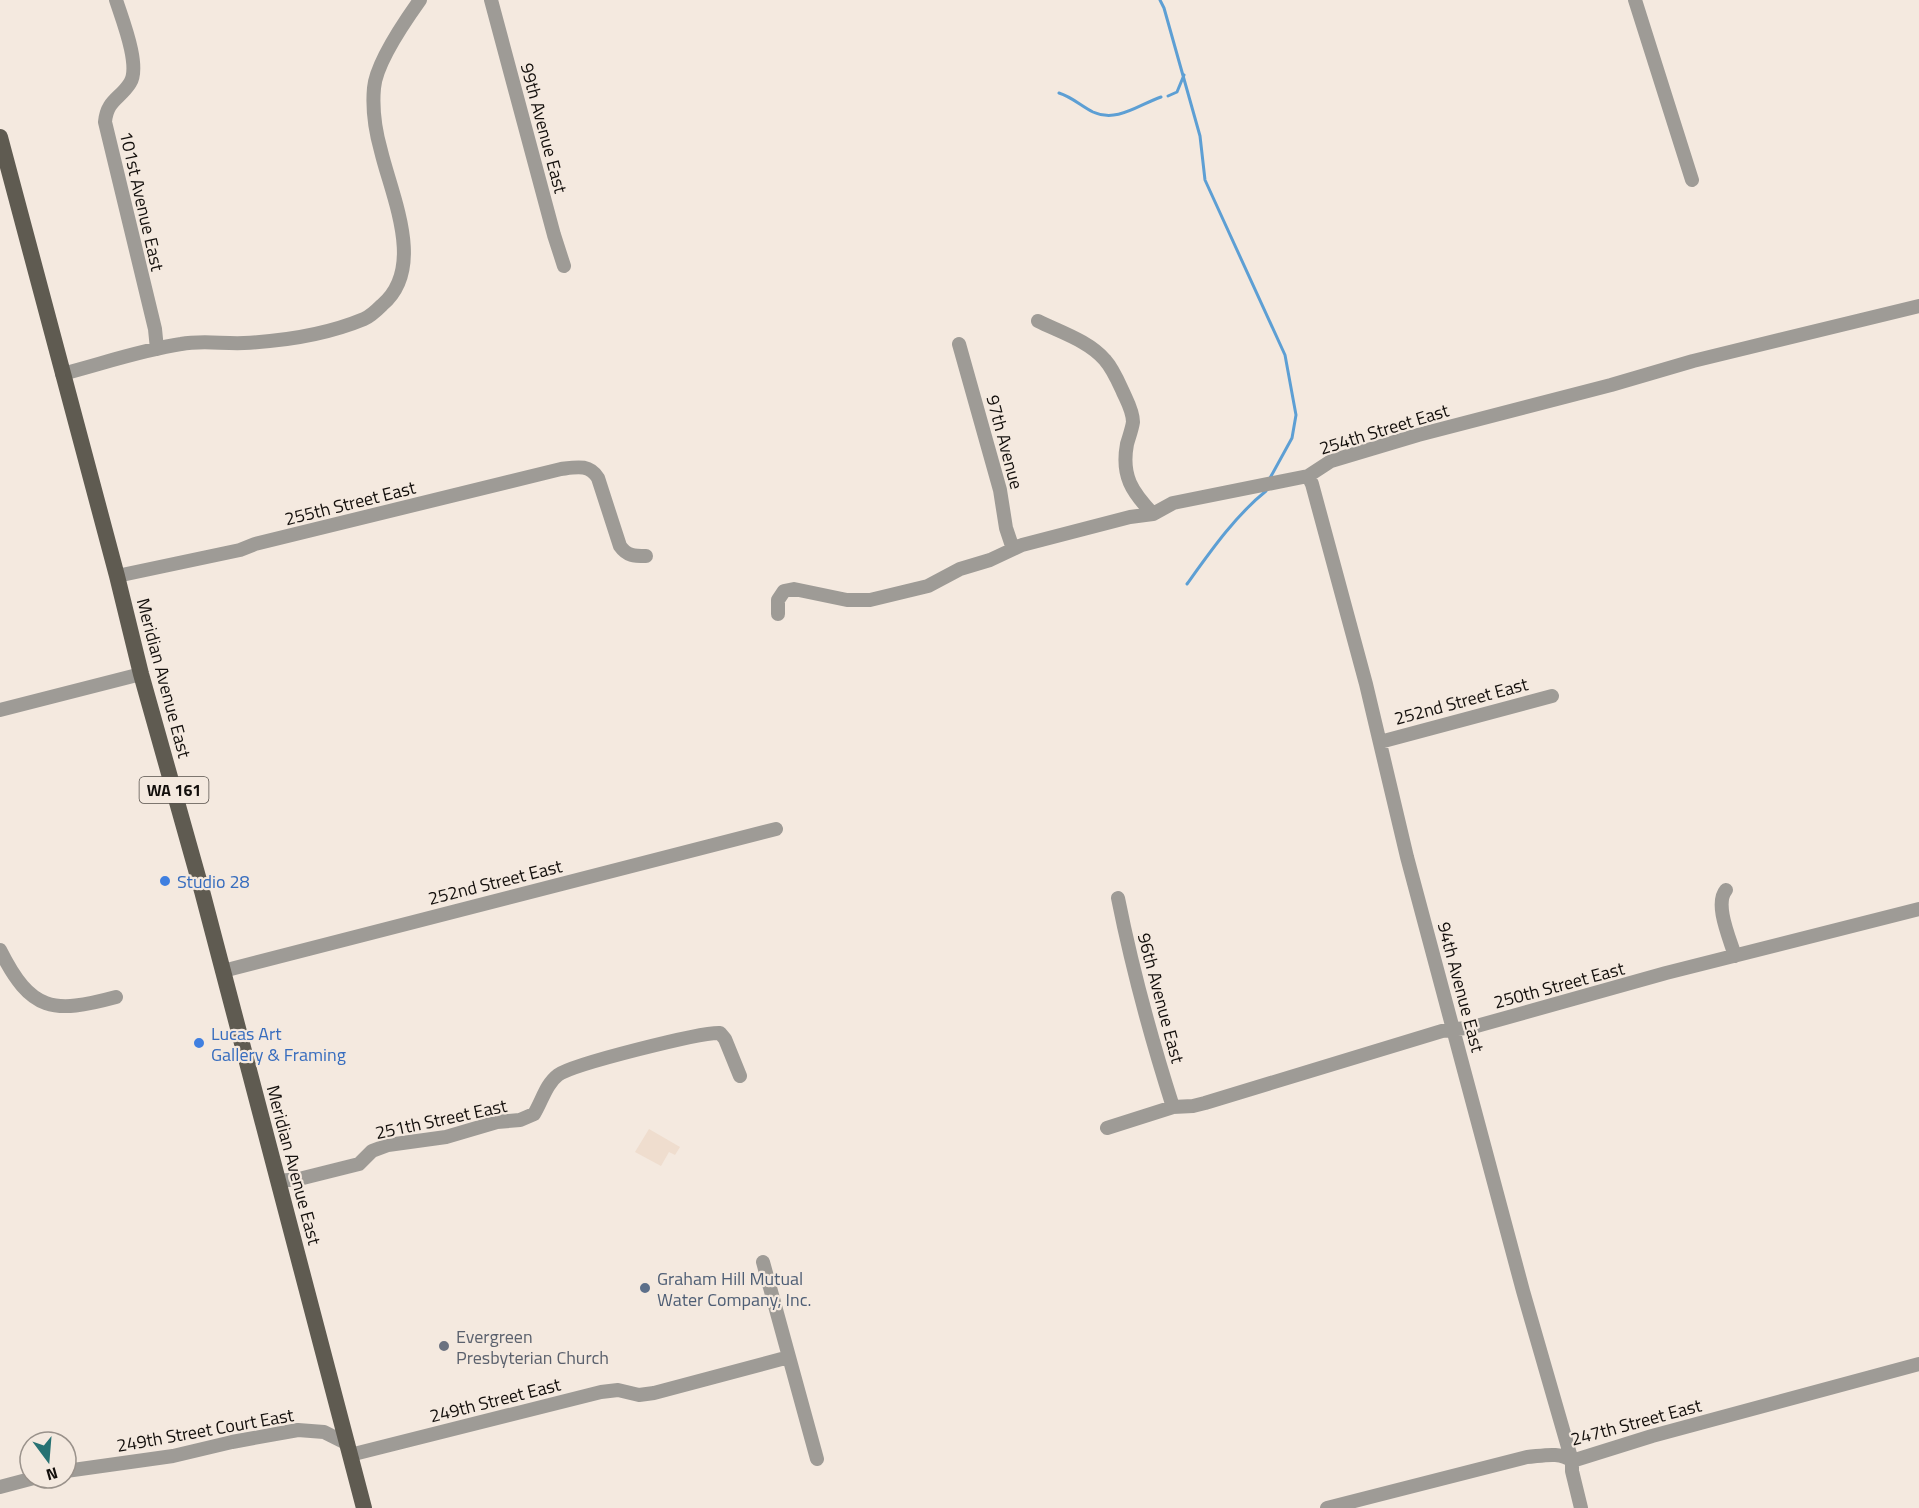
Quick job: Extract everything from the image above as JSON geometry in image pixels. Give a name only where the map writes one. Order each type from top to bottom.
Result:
[{"type":"main road","name":"Meridian Avenue East","points":[[0,137],[32,251],[141,674],[224,971],[364,1508]]},
{"type":"street","name":"101st Avenue East","points":[[116,0],[132,58],[134,75],[129,84],[109,105],[106,130],[158,349]]},
{"type":"street","points":[[62,374],[182,343],[242,343],[276,340],[325,330],[367,318],[393,294],[402,277],[404,253],[399,216],[374,120],[374,85],[379,69],[420,0]]},
{"type":"street","name":"99th Avenue East","points":[[491,0],[564,266]]},
{"type":"street","points":[[1635,0],[1692,180]]},
{"type":"street","name":"254th Street East","points":[[778,614],[778,600],[784,591],[794,589],[848,600],[870,600],[928,586],[960,569],[990,560],[1034,542],[1109,522],[1153,514],[1173,503],[1308,476],[1331,461],[1418,435],[1611,385],[1693,361],[1919,306]]},
{"type":"street","points":[[1038,321],[1084,343],[1107,361],[1117,378],[1132,416],[1133,422],[1125,463],[1127,473],[1135,496],[1153,514]]},
{"type":"street","name":"97th Avenue","points":[[959,344],[1000,490],[1006,528],[1013,549]]},
{"type":"street","name":"255th Street East","points":[[117,576],[240,550],[255,544],[561,469],[582,467],[591,470],[598,478],[620,546],[629,555],[646,556]]},
{"type":"street","name":"94th Avenue East","points":[[1308,476],[1523,1291],[1572,1461],[1572,1472],[1581,1508]]},
{"type":"street","points":[[0,710],[141,674]]},
{"type":"street","name":"252nd Street East","points":[[1380,742],[1552,696]]},
{"type":"street","name":"252nd Street East","points":[[224,971],[776,828]]},
{"type":"street","points":[[1726,890],[1721,898],[1721,907],[1735,956]]},
{"type":"street","name":"96th Avenue East","points":[[1118,898],[1159,1064],[1173,1107]]},
{"type":"street","name":"250th Street East","points":[[1107,1128],[1173,1107],[1205,1103],[1442,1030],[1473,1027],[1919,909]]},
{"type":"street","points":[[0,950],[20,982],[41,1002],[68,1007],[116,997]]},
{"type":"street","name":"251th Street East","points":[[278,1181],[299,1179],[359,1164],[372,1151],[388,1145],[446,1137],[498,1122],[520,1119],[534,1114],[548,1087],[560,1073],[573,1067],[691,1037],[720,1033],[725,1039],[740,1076]]},
{"type":"street","points":[[763,1262],[817,1459]]},
{"type":"street","name":"249th Street East","points":[[349,1450],[584,1396],[618,1390],[639,1395],[654,1393],[789,1357]]},
{"type":"street","name":"247th Street East","points":[[1327,1508],[1527,1457],[1566,1456],[1572,1461],[1652,1436],[1919,1364]]},
{"type":"street","name":"249th Street Court East","points":[[78,1469],[174,1456],[232,1442],[304,1430],[324,1432],[349,1450]]},
{"type":"street","points":[[0,1487],[18,1482]]},
{"type":"shaded area","points":[[649,1129],[680,1147],[675,1155],[669,1152],[661,1166],[635,1152]]},
{"type":"waterway","points":[[1160,0],[1200,136],[1205,180],[1285,355],[1296,415],[1292,438],[1270,478]]},
{"type":"waterway","points":[[1168,96],[1177,92],[1184,75]]},
{"type":"waterway","points":[[1059,93],[1102,115],[1127,112],[1161,97]]},
{"type":"waterway","points":[[1187,584],[1233,523],[1266,491]]},
{"type":"place","name":"Studio 28","points":[[165,881]]},
{"type":"place","name":"Lucas Art Gallery & Framing","points":[[199,1043]]},
{"type":"place","name":"Graham Hill Mutual Water Company, Inc.","points":[[645,1288]]},
{"type":"place","name":"Evergreen Presbyterian Church","points":[[444,1346]]}]
